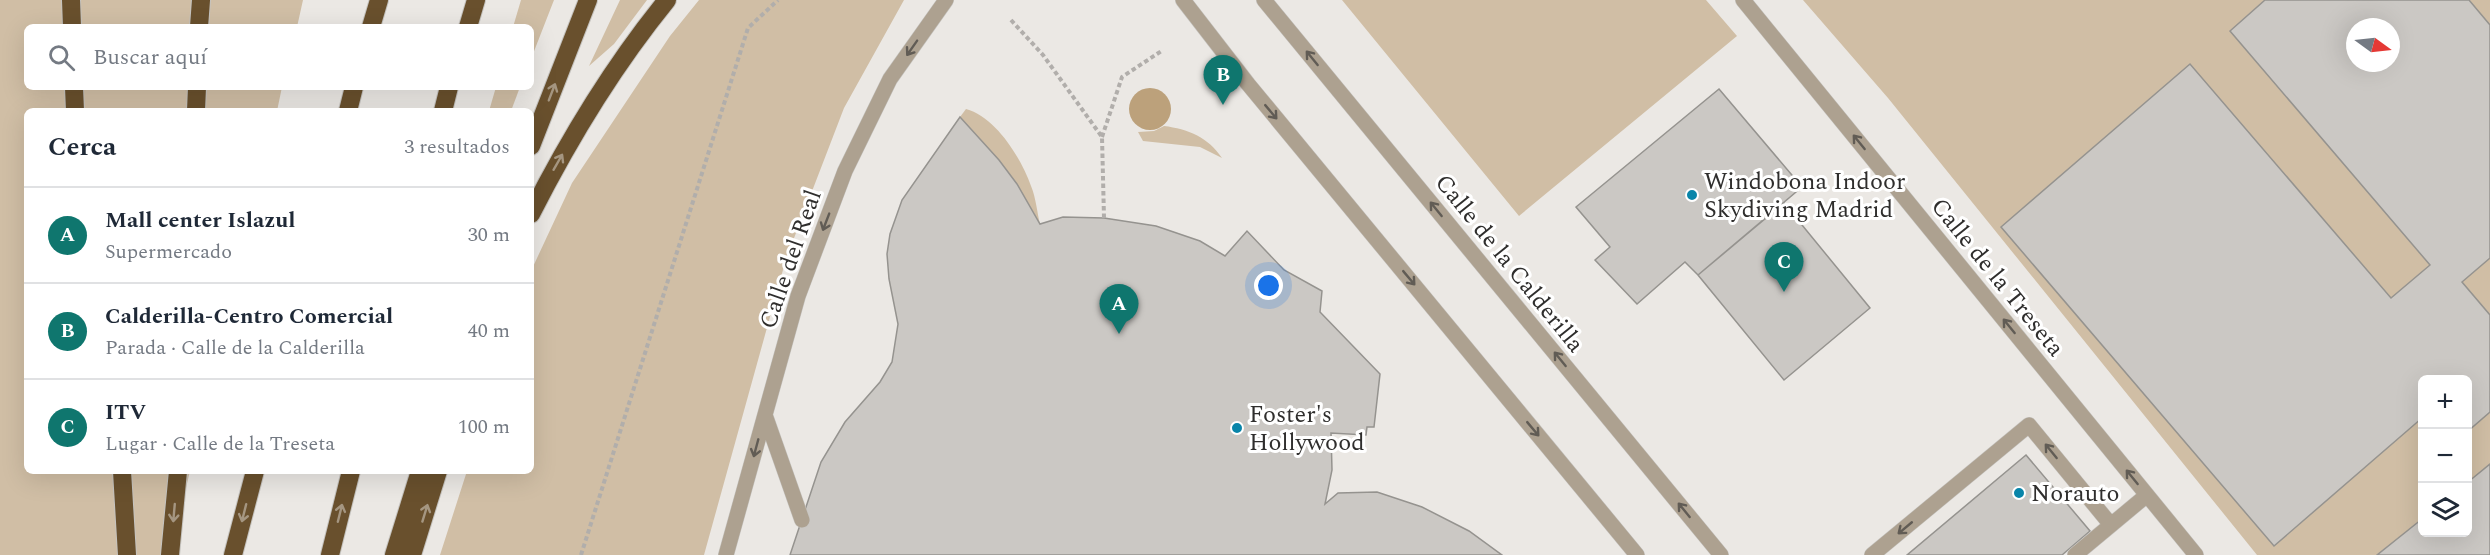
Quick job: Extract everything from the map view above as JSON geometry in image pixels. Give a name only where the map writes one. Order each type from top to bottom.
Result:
[{"type":"highway","points":[[71,0],[72,24]]},
{"type":"highway","points":[[200,24],[201,0]]},
{"type":"highway","points":[[372,24],[380,0]]},
{"type":"highway","points":[[469,24],[476,0]]},
{"type":"highway","points":[[534,138],[588,0]]},
{"type":"highway","points":[[534,208],[555,166],[595,101],[648,22],[667,0]]},
{"type":"highway","points":[[74,90],[75,108]]},
{"type":"highway","points":[[196,108],[197,90]]},
{"type":"highway","points":[[349,108],[353,90]]},
{"type":"highway","points":[[444,108],[448,90]]},
{"type":"highway","points":[[122,474],[127,555]]},
{"type":"highway","points":[[170,555],[178,474]]},
{"type":"highway","points":[[233,555],[254,474]]},
{"type":"highway","points":[[330,555],[350,474]]},
{"type":"highway","points":[[394,555],[419,474]]},
{"type":"highway","points":[[412,555],[437,474]]},
{"type":"street","name":"Calle del Real","points":[[726,555],[798,296],[845,171],[890,79],[946,0]]},
{"type":"street","points":[[1183,0],[1248,84],[1637,555]]},
{"type":"street","name":"Calle de la Calderilla","points":[[1264,0],[1721,555]]},
{"type":"street","name":"Calle de la Treseta","points":[[1743,0],[2196,555]]},
{"type":"street","points":[[765,415],[802,520]]},
{"type":"street","points":[[1872,555],[2029,425],[2111,525]]},
{"type":"street","points":[[2074,555],[2147,495]]},
{"type":"path","points":[[581,555],[748,28],[778,0]]},
{"type":"path","points":[[1011,20],[1043,56],[1102,137]]},
{"type":"path","points":[[1104,218],[1102,137],[1122,77],[1163,50]]},
{"type":"shaded area","points":[[0,0],[303,0],[298,24],[24,24],[24,90],[281,90],[278,108],[24,108],[24,474],[189,474],[170,555],[0,555]]},
{"type":"shaded area","points":[[521,0],[554,0],[534,51],[534,24],[514,24]]},
{"type":"shaded area","points":[[620,0],[647,0],[614,44],[589,66]]},
{"type":"shaded area","points":[[699,0],[904,0],[844,108],[786,259],[704,555],[440,555],[466,474],[534,474],[534,265],[572,183],[670,36]]},
{"type":"shaded area","points":[[1342,0],[1706,0],[1737,36],[1519,216]]},
{"type":"shaded area","points":[[1803,0],[2490,0],[2490,555],[2257,555],[1888,98]]},
{"type":"shaded area","points":[[1150,88],[1165,94],[1171,109],[1165,124],[1150,130],[1135,124],[1129,109],[1135,94]]},
{"type":"shaded area","points":[[495,90],[519,90],[512,108],[490,108]]},
{"type":"shaded area","points":[[966,109],[987,120],[1014,151],[1033,191],[1040,224],[1023,195],[1003,168],[960,117]]},
{"type":"shaded area","points":[[1164,126],[1197,135],[1222,158],[1200,147],[1143,141],[1138,132],[1154,131]]},
{"type":"building","points":[[2265,0],[2469,0],[2490,25],[2490,258],[2462,282],[2490,315],[2490,412],[2472,428],[2472,375],[2418,375],[2418,421],[2274,546],[2001,227],[2190,64],[2391,298],[2430,265],[2230,31]]},
{"type":"building","name":"Windobona Indoor Skydiving Madrid","points":[[1719,89],[1802,187],[1698,275],[1685,262],[1637,304],[1595,260],[1610,247],[1576,207]]},
{"type":"building","points":[[960,117],[999,160],[1017,184],[1040,224],[1063,217],[1104,218],[1156,226],[1200,241],[1225,256],[1247,231],[1284,270],[1322,291],[1320,312],[1380,374],[1374,427],[1367,427],[1366,435],[1331,433],[1332,470],[1325,504],[1338,493],[1377,492],[1422,507],[1469,531],[1502,555],[790,555],[821,462],[845,422],[880,382],[892,362],[898,324],[889,279],[887,254],[890,234],[902,200]]},
{"type":"building","points":[[1784,203],[1870,308],[1784,380],[1698,275]]},
{"type":"building","name":"Norauto","points":[[2026,455],[2090,531],[2062,555],[1907,555]]},
{"type":"building","points":[[2490,464],[2490,555],[2377,555],[2418,522],[2418,537],[2472,537],[2472,479]]},
{"type":"place","name":"Calderilla-Centro Comercial","points":[[1223,105]]},
{"type":"place","name":"Windobona Indoor Skydiving Madrid","points":[[1692,195]]},
{"type":"place","name":"ITV","points":[[1784,292]]},
{"type":"place","name":"Mall center Islazul","points":[[1119,334]]},
{"type":"place","name":"Foster's Hollywood","points":[[1237,428]]},
{"type":"place","name":"Norauto","points":[[2019,493]]}]
